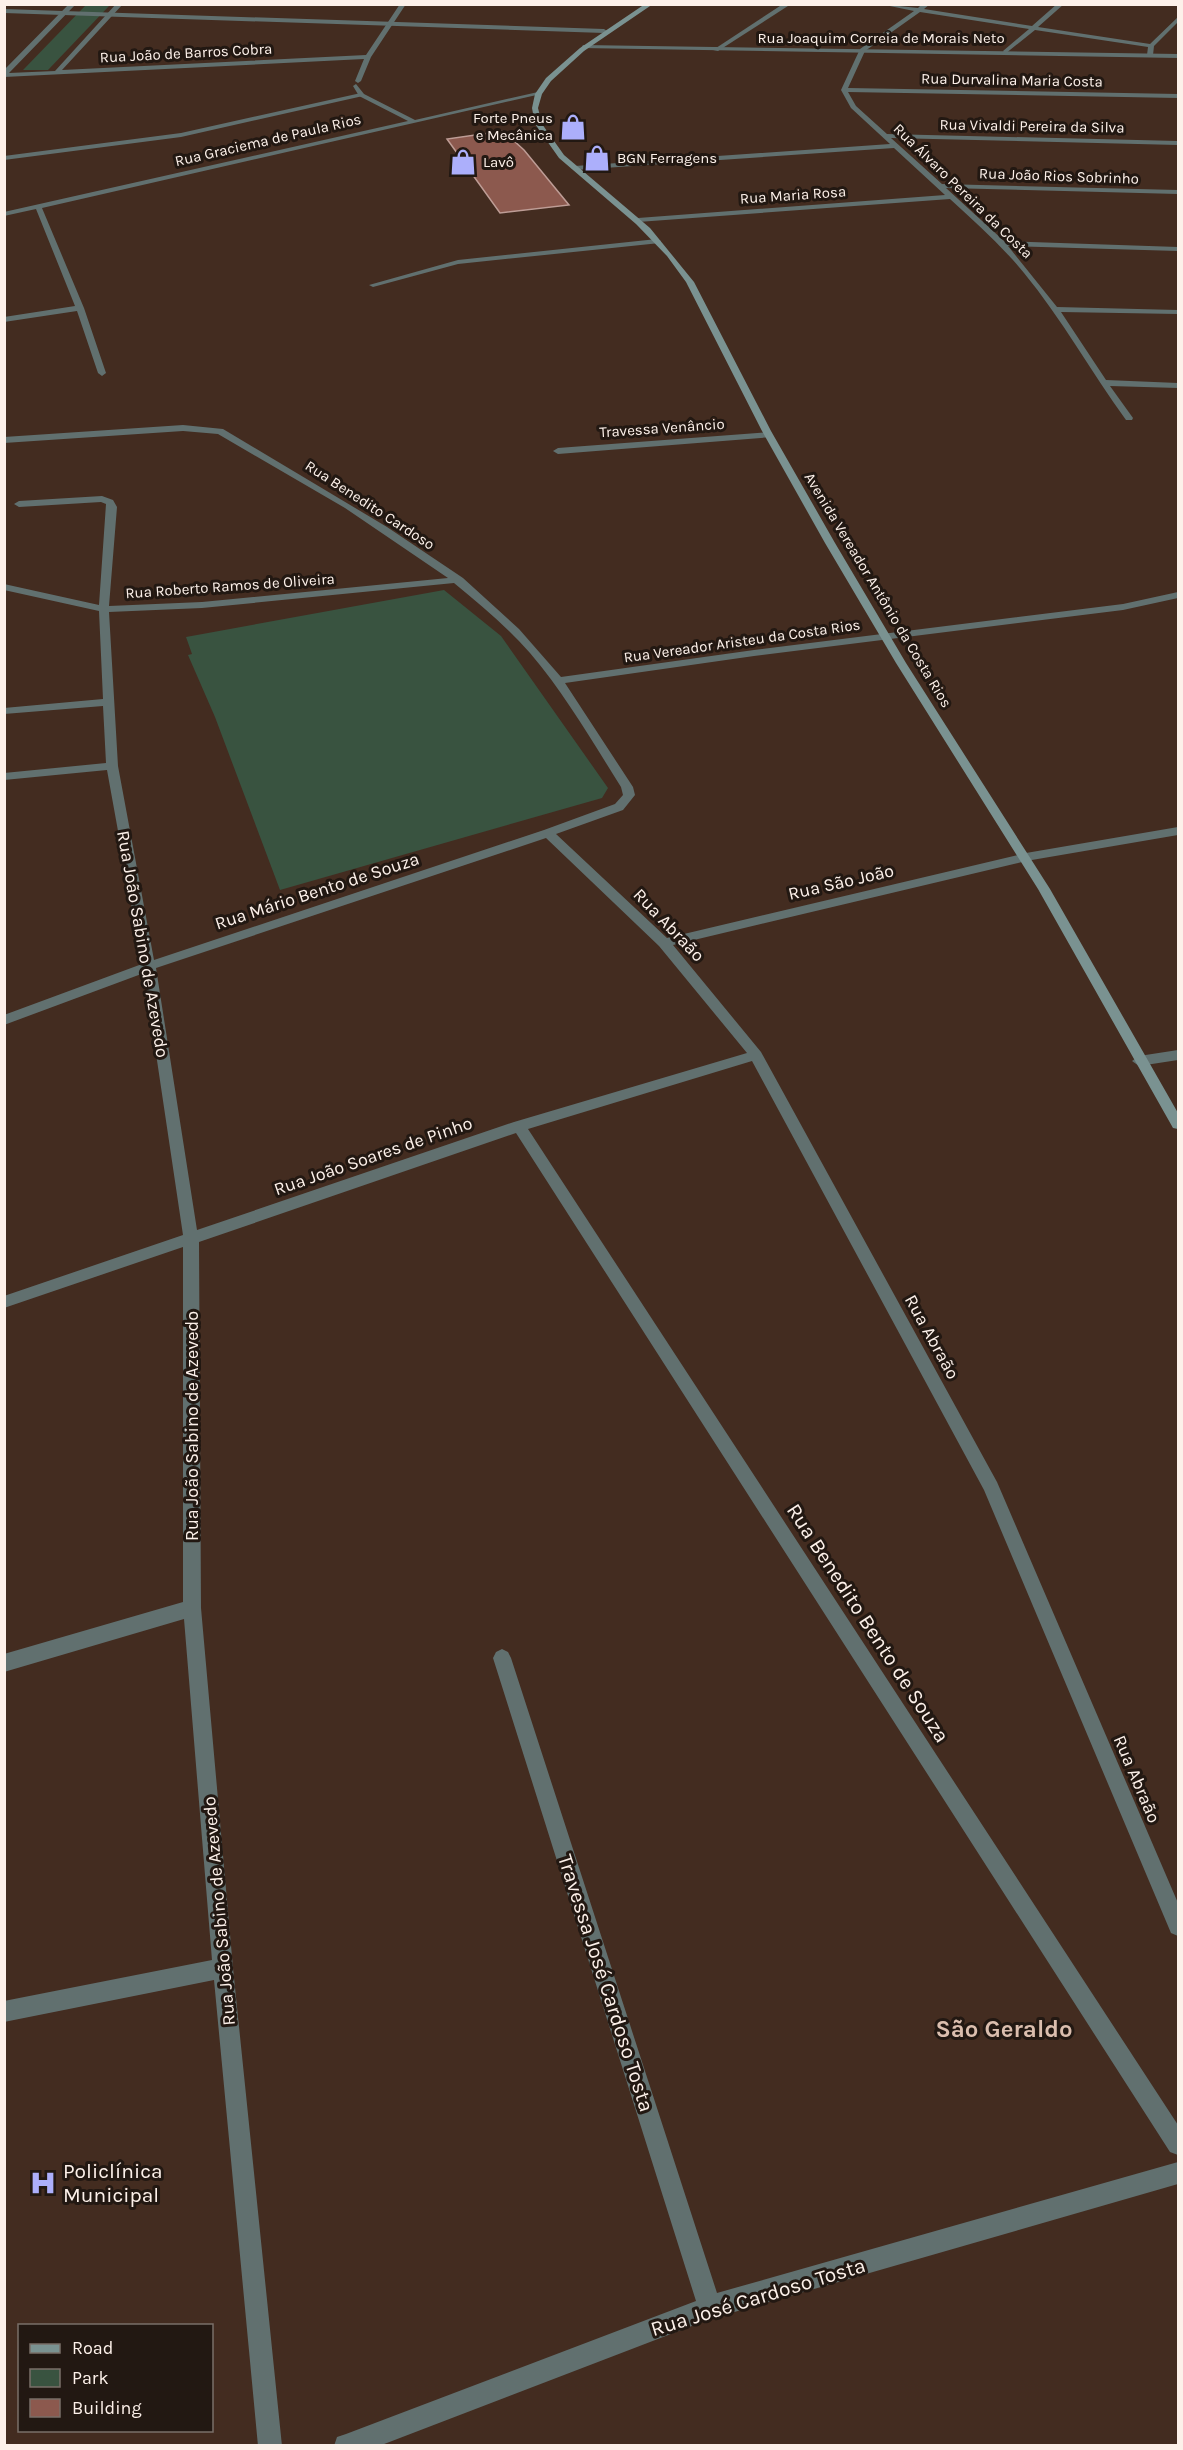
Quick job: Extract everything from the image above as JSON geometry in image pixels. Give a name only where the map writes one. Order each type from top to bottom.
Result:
[{"type":"main road","points":[[538,94],[583,47],[604,31],[650,4]]},
{"type":"main road","name":"Avenida Vereador Antônio da Costa Rios","points":[[538,94],[535,107],[540,129],[575,168],[638,220],[694,289],[769,435],[885,637],[1026,857],[1139,1061],[1179,1124]]},
{"type":"street","points":[[4,74],[74,4]]},
{"type":"street","points":[[56,73],[120,4]]},
{"type":"street","points":[[361,95],[357,84],[368,57],[403,4]]},
{"type":"street","points":[[716,50],[788,4]]},
{"type":"street","points":[[884,4],[1151,46]]},
{"type":"street","points":[[844,90],[862,50],[927,4]]},
{"type":"street","points":[[1005,52],[1061,4]]},
{"type":"street","points":[[4,11],[604,31]]},
{"type":"street","points":[[1150,55],[1151,46],[1179,19]]},
{"type":"street","name":"Rua Joaquim Correia de Morais Neto","points":[[583,47],[1179,56]]},
{"type":"street","name":"Rua João de Barros Cobra","points":[[4,74],[368,57]]},
{"type":"street","name":"Rua Durvalina Maria Costa","points":[[844,90],[1179,96]]},
{"type":"street","name":"Rua Álvaro Pereira da Costa","points":[[844,90],[853,107],[1002,243],[1055,309],[1103,383],[1129,418]]},
{"type":"street","name":"Rua Graciema de Paula Rios","points":[[4,214],[538,94]]},
{"type":"street","points":[[4,158],[182,135],[361,95],[413,121]]},
{"type":"street","name":"Rua Vivaldi Pereira da Silva","points":[[885,136],[1179,143]]},
{"type":"street","points":[[575,168],[897,146]]},
{"type":"street","name":"Rua João Rios Sobrinho","points":[[938,186],[1179,192]]},
{"type":"street","name":"Rua Maria Rosa","points":[[638,220],[950,197]]},
{"type":"street","points":[[38,207],[80,308],[102,373]]},
{"type":"street","points":[[373,285],[459,262],[657,241]]},
{"type":"street","points":[[1002,243],[1179,249]]},
{"type":"street","points":[[4,320],[80,308]]},
{"type":"street","points":[[1055,309],[1179,312]]},
{"type":"street","points":[[1103,383],[1179,385]]},
{"type":"street","name":"Rua Benedito Cardoso","points":[[4,440],[183,428],[220,431],[374,522],[459,580],[516,632],[559,681],[627,787]]},
{"type":"street","name":"Travessa Venâncio","points":[[558,451],[769,435]]},
{"type":"street","name":"Rua João Sabino de Azevedo","points":[[19,504],[102,499],[110,502],[112,507],[104,609],[112,766],[149,966],[191,1240],[192,1608],[223,1968],[270,2445]]},
{"type":"street","name":"Rua Roberto Ramos de Oliveira","points":[[4,587],[104,609],[202,605],[459,580]]},
{"type":"street","name":"Rua Vereador Aristeu da Costa Rios","points":[[559,681],[1123,607],[1179,596]]},
{"type":"street","points":[[4,711],[109,702]]},
{"type":"street","points":[[4,777],[112,766]]},
{"type":"street","name":"Rua Mário Bento de Souza","points":[[4,1020],[149,966],[548,833],[619,807],[629,795],[627,787]]},
{"type":"street","name":"Rua São João","points":[[664,943],[1026,857],[1179,831]]},
{"type":"street","name":"Rua Abraão","points":[[548,833],[664,943],[756,1055],[991,1487],[1179,1926]]},
{"type":"street","name":"Rua João Soares de Pinho","points":[[4,1302],[191,1240],[519,1126],[756,1055]]},
{"type":"street","points":[[1139,1061],[1179,1055]]},
{"type":"street","name":"Rua Benedito Bento de Souza","points":[[519,1126],[1179,2144]]},
{"type":"street","points":[[4,1664],[192,1608]]},
{"type":"street","name":"Travessa José Cardoso Tosta","points":[[502,1658],[710,2307]]},
{"type":"street","points":[[4,2012],[223,1968]]},
{"type":"street","name":"Rua José Cardoso Tosta","points":[[346,2445],[710,2307],[1179,2173]]},
{"type":"green space","points":[[86,5],[110,5],[48,70],[23,70]]},
{"type":"green space","points":[[444,590],[501,636],[608,788],[602,798],[280,890],[215,717],[188,655],[192,654],[186,637]]},
{"type":"building","points":[[503,131],[524,150],[569,205],[500,213],[447,139]]},
{"type":"place","name":"Forte Pneus e Mecânica","points":[[573,127]]},
{"type":"place","name":"BGN Ferragens","points":[[597,158]]},
{"type":"place","name":"Lavô","points":[[463,162]]},
{"type":"place","name":"Policlínica Municipal","points":[[43,2183]]},
{"type":"district","name":"São Geraldo","points":[[1004,2029]]}]
